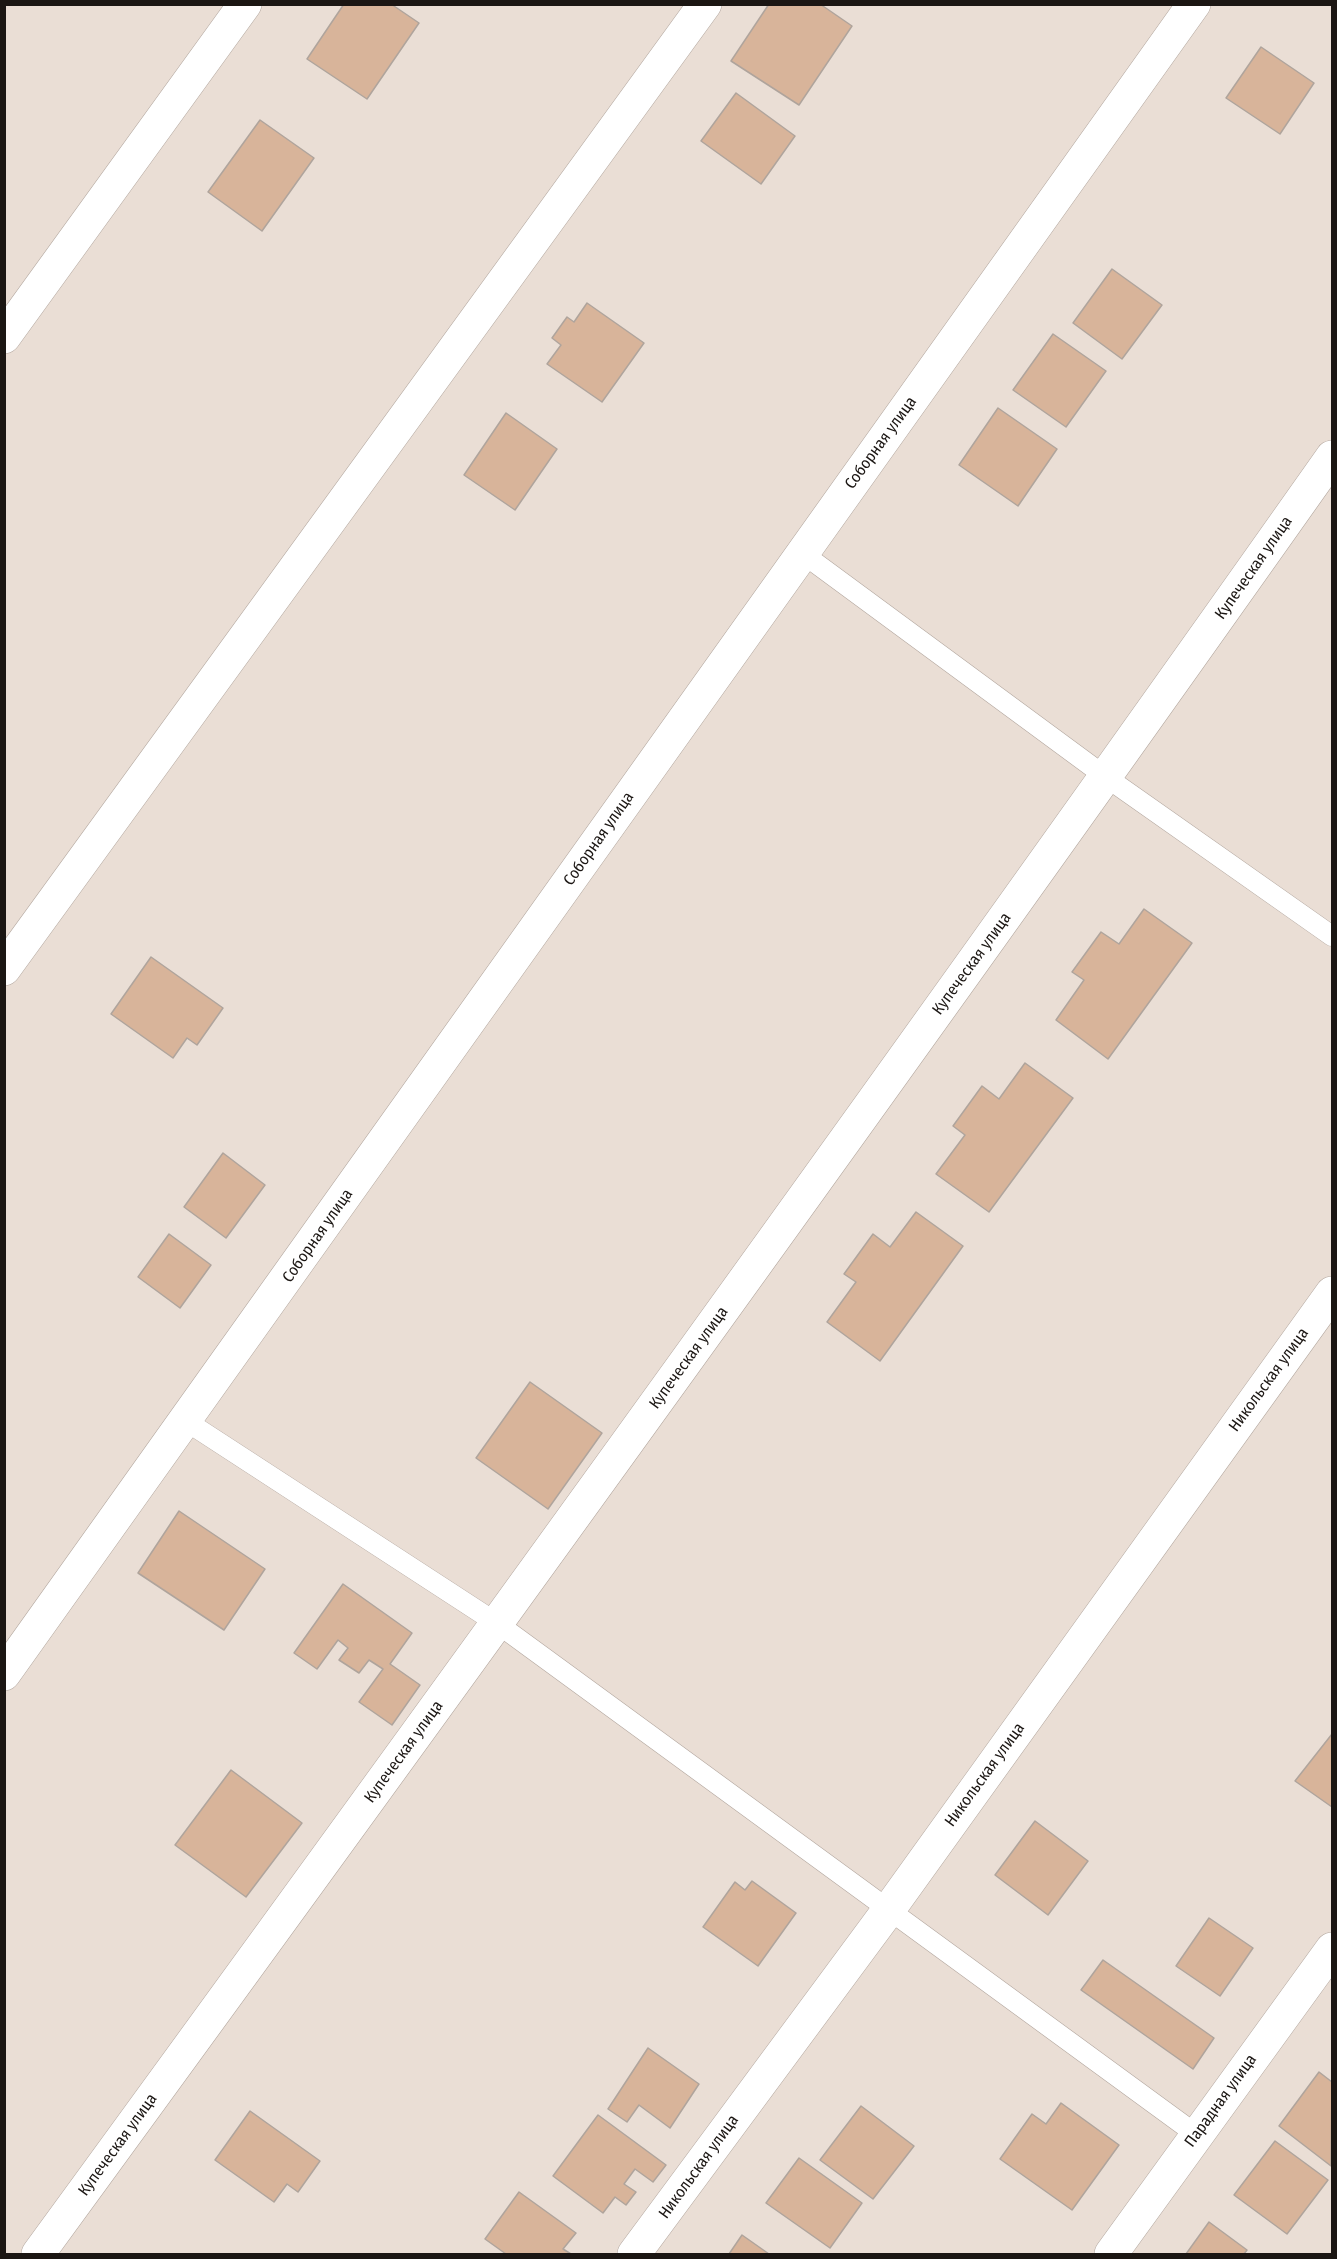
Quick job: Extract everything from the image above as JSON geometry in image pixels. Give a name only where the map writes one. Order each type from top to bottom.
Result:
[{"type":"street","points":[[4,338],[244,4]]},
{"type":"street","name":"Соборная улица","points":[[4,1674],[1194,4]]},
{"type":"street","points":[[4,969],[704,5]]},
{"type":"street","name":"Купеческая улица","points":[[38,2254],[498,1624],[1106,777],[1332,457]]},
{"type":"street","name":"Никольская улица","points":[[634,2254],[890,1908],[1332,1293]]},
{"type":"street","name":"Парадная улица","points":[[1111,2254],[1332,1949]]},
{"type":"lane","points":[[802,553],[1106,777],[1332,936]]},
{"type":"lane","points":[[186,1421],[498,1624],[890,1908],[1197,2135]]},
{"type":"building","points":[[344,4],[391,4],[419,23],[367,99],[307,59]]},
{"type":"building","points":[[769,4],[820,4],[852,26],[799,105],[731,61]]},
{"type":"building","points":[[1261,47],[1314,83],[1280,134],[1226,98]]},
{"type":"building","points":[[736,93],[795,136],[761,184],[701,141]]},
{"type":"building","points":[[260,120],[314,158],[262,231],[208,192]]},
{"type":"building","points":[[1112,269],[1162,305],[1122,359],[1073,323]]},
{"type":"building","points":[[587,303],[644,343],[602,402],[547,364],[561,345],[552,338],[567,317],[574,322]]},
{"type":"building","points":[[1053,334],[1106,371],[1066,427],[1013,390]]},
{"type":"building","points":[[998,408],[1057,449],[1018,506],[959,465]]},
{"type":"building","points":[[506,413],[557,449],[515,510],[464,475]]},
{"type":"building","points":[[1144,909],[1192,943],[1108,1059],[1056,1020],[1084,980],[1072,972],[1101,932],[1119,944]]},
{"type":"building","points":[[151,957],[223,1008],[197,1045],[187,1038],[173,1058],[111,1014]]},
{"type":"building","points":[[1025,1063],[1073,1098],[989,1212],[936,1174],[965,1135],[953,1126],[982,1086],[999,1099]]},
{"type":"building","points":[[223,1153],[265,1185],[226,1238],[184,1207]]},
{"type":"building","points":[[916,1212],[963,1246],[880,1361],[827,1322],[856,1282],[844,1274],[873,1234],[890,1247]]},
{"type":"building","points":[[169,1234],[211,1265],[180,1308],[138,1277]]},
{"type":"building","points":[[530,1382],[602,1433],[548,1509],[476,1458]]},
{"type":"building","points":[[179,1511],[265,1569],[224,1630],[138,1573]]},
{"type":"building","points":[[343,1584],[412,1633],[390,1664],[420,1685],[392,1725],[359,1702],[383,1669],[369,1660],[359,1673],[339,1660],[348,1648],[338,1640],[317,1669],[294,1653]]},
{"type":"building","points":[[1332,1734],[1332,1807],[1295,1781]]},
{"type":"building","points":[[231,1770],[302,1823],[246,1897],[175,1845]]},
{"type":"building","points":[[1035,1821],[1088,1861],[1048,1915],[995,1875]]},
{"type":"building","points":[[752,1881],[796,1913],[758,1966],[703,1927],[735,1882],[745,1890]]},
{"type":"building","points":[[1209,1918],[1253,1948],[1220,1996],[1176,1966]]},
{"type":"building","points":[[1103,1960],[1214,2038],[1193,2069],[1081,1990]]},
{"type":"building","points":[[648,2048],[699,2084],[670,2128],[639,2105],[627,2122],[608,2109]]},
{"type":"building","points":[[1319,2072],[1332,2082],[1331,2166],[1279,2126]]},
{"type":"building","points":[[1061,2103],[1119,2145],[1072,2210],[1000,2159],[1032,2114],[1046,2124]]},
{"type":"building","points":[[861,2106],[914,2146],[873,2199],[820,2160]]},
{"type":"building","points":[[250,2111],[320,2161],[298,2192],[287,2184],[274,2202],[215,2160]]},
{"type":"building","points":[[598,2115],[666,2165],[653,2182],[635,2169],[624,2184],[636,2192],[626,2205],[615,2197],[603,2213],[553,2176]]},
{"type":"building","points":[[1275,2141],[1328,2180],[1287,2234],[1234,2195]]},
{"type":"building","points":[[799,2158],[862,2203],[830,2248],[766,2203]]},
{"type":"building","points":[[519,2192],[576,2233],[563,2249],[571,2254],[506,2254],[485,2239]]},
{"type":"building","points":[[1209,2222],[1247,2250],[1244,2254],[1186,2254]]},
{"type":"building","points":[[742,2235],[769,2254],[729,2254]]}]
